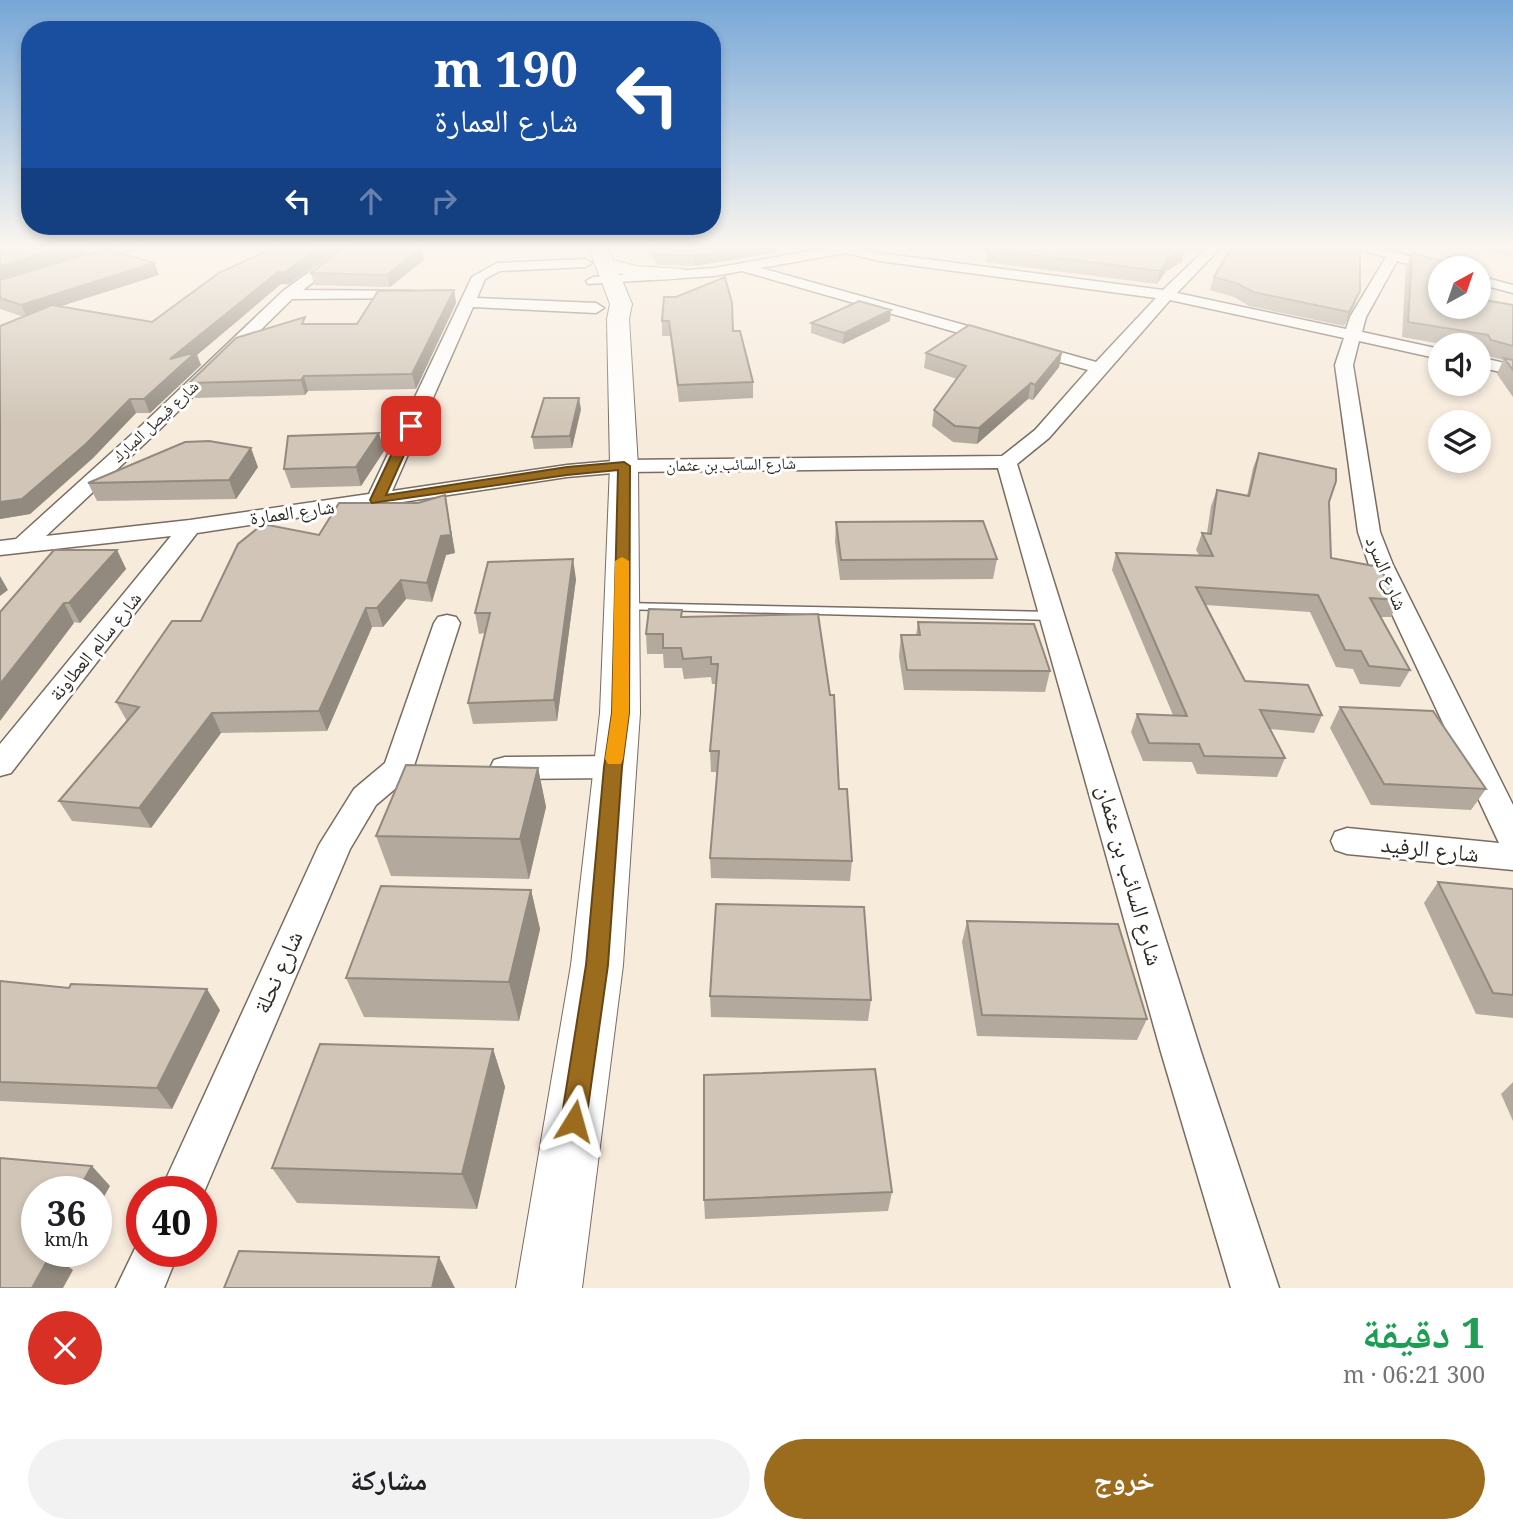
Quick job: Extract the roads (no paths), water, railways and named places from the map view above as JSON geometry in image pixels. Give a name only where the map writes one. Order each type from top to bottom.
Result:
[{"type":"street","name":"شارع فيصل المبارك","points":[[22,546],[148,430],[276,305]]},
{"type":"street","points":[[377,500],[461,305]]},
{"type":"street","points":[[549,1288],[597,965],[620,713],[624,607],[621,532],[624,466],[605,305]]},
{"type":"street","points":[[877,305],[1099,368]]},
{"type":"street","points":[[1006,462],[1014,459],[1074,399],[1158,305]]},
{"type":"street","points":[[1215,305],[1428,351]]},
{"type":"street","name":"شارع السرد","points":[[1365,305],[1351,334],[1344,365],[1369,532],[1381,565],[1513,838]]},
{"type":"street","points":[[1491,365],[1513,370]]},
{"type":"street","name":"شارع السائب بن عثمان","points":[[624,466],[1006,462],[1181,1052],[1255,1288]]},
{"type":"street","name":"شارع العمارة","points":[[0,548],[190,527],[567,471],[624,466]]},
{"type":"street","name":"شارع سالم العطاونة","points":[[0,765],[190,527]]},
{"type":"street","name":"شارع نحلة","points":[[189,1176],[335,845],[365,797],[411,769],[447,623]]},
{"type":"street","points":[[476,768],[613,767]]},
{"type":"street","name":"شارع الرفيد","points":[[1347,841],[1513,857]]},
{"type":"street","points":[[140,1288],[149,1267]]},
{"type":"lane","points":[[624,607],[1052,616]]}]
